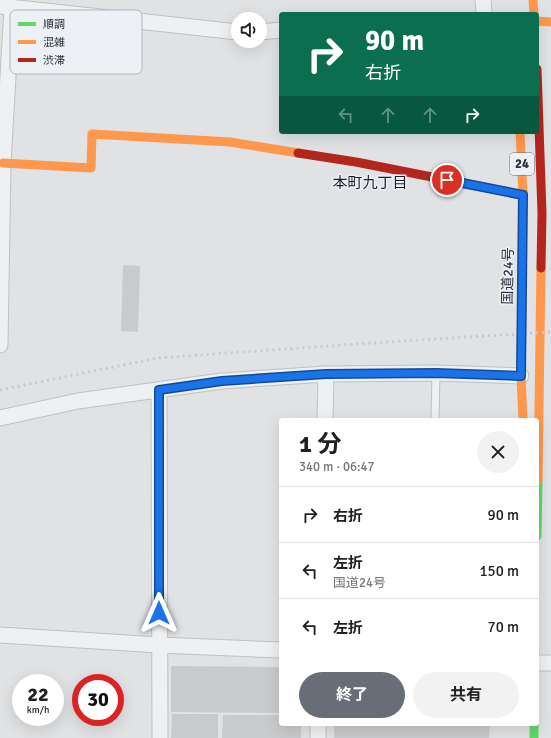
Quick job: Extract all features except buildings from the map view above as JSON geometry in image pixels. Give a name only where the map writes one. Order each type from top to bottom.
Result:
[{"type":"main road","points":[[533,0],[534,12]]},
{"type":"main road","points":[[539,22],[551,22]]},
{"type":"main road","points":[[539,122],[542,213],[539,418]]},
{"type":"main road","points":[[3,163],[91,168],[92,134],[223,141],[356,162],[523,195]]},
{"type":"main road","name":"国道24号","points":[[520,134],[523,195],[521,376],[523,418]]},
{"type":"main road","points":[[534,726],[534,738]]},
{"type":"street","points":[[483,0],[484,12]]},
{"type":"street","points":[[0,345],[6,7],[34,10]]},
{"type":"street","points":[[142,22],[231,31]]},
{"type":"street","points":[[267,31],[279,30]]},
{"type":"street","points":[[0,418],[78,402],[222,381],[326,374],[436,373],[521,376]]},
{"type":"street","points":[[325,418],[326,374]]},
{"type":"street","points":[[159,390],[160,738]]},
{"type":"street","points":[[0,635],[159,645],[279,650]]},
{"type":"street","points":[[539,663],[551,663]]},
{"type":"street","points":[[318,726],[318,738]]},
{"type":"lane","points":[[435,418],[436,373]]},
{"type":"railway","points":[[0,390],[158,358],[551,332]]},
{"type":"traffic: fast","points":[[534,726],[534,738]]},
{"type":"traffic: slow","points":[[533,0],[534,12]]},
{"type":"traffic: slow","points":[[539,21],[551,22]]},
{"type":"traffic: slow","points":[[3,163],[91,168],[92,134],[230,142],[298,153]]},
{"type":"traffic: slow","points":[[520,134],[523,195],[521,376],[523,418]]},
{"type":"traffic: slow","points":[[539,418],[541,268]]},
{"type":"traffic: jam","points":[[539,127],[542,213],[541,268]]},
{"type":"traffic: jam","points":[[298,153],[356,162],[523,195]]},
{"type":"district","name":"本町九丁目","points":[[370,183]]},
{"type":"route","points":[[159,613],[159,390],[222,381],[326,374],[436,373],[521,376],[523,195],[447,180]]}]
